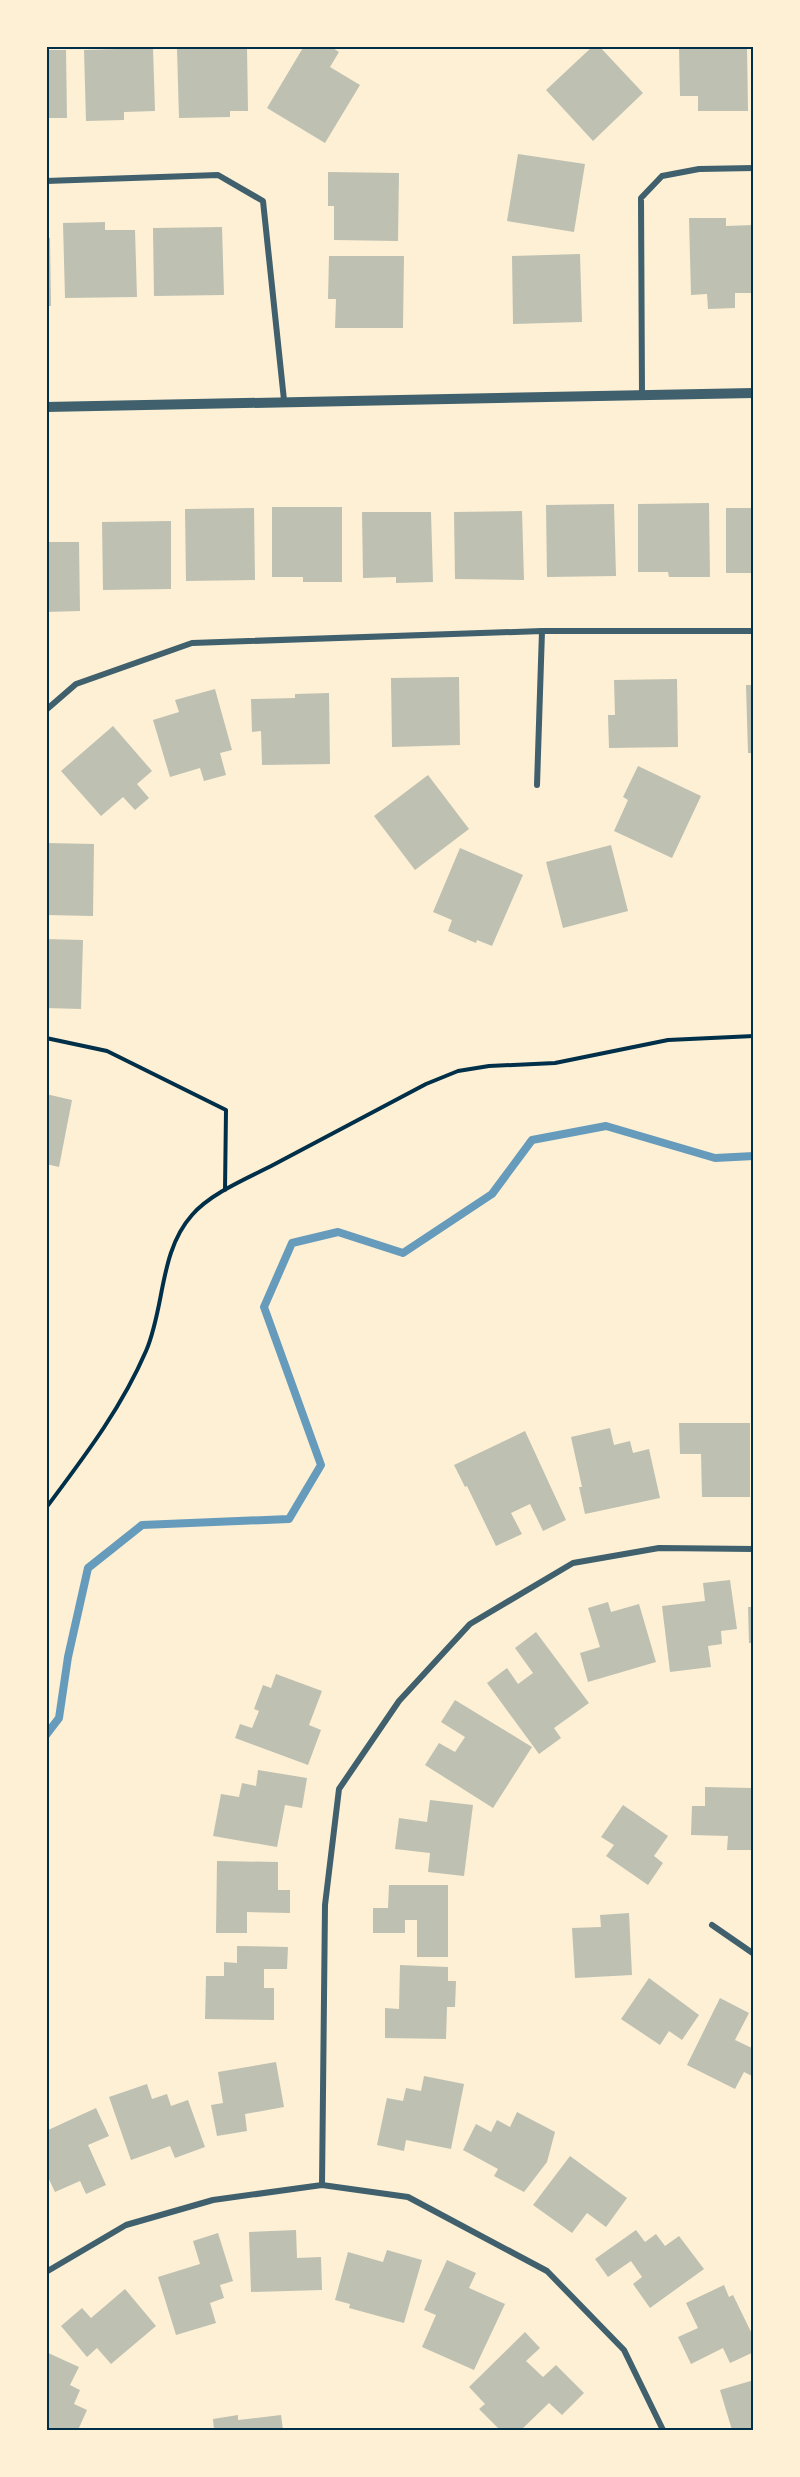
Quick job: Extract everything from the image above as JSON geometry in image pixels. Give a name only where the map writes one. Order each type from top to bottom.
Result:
[{"type":"street","points":[[642,394],[640,198],[662,176],[699,169],[753,168]]},
{"type":"street","points":[[46,181],[218,175],[263,201],[284,400]]},
{"type":"street","points":[[46,407],[284,400],[753,393]]},
{"type":"street","points":[[46,710],[76,684],[192,643],[542,631],[753,631]]},
{"type":"street","points":[[537,785],[542,631]]},
{"type":"street","points":[[322,2186],[325,1905],[339,1789],[352,1769],[399,1701],[470,1624],[573,1563],[659,1548],[753,1549]]},
{"type":"street","points":[[712,1925],[753,1954]]},
{"type":"street","points":[[46,2272],[126,2225],[213,2200],[322,2186],[408,2197],[547,2271],[624,2350],[663,2430]]},
{"type":"path","points":[[46,1508],[106,1427],[127,1392],[147,1348],[169,1262],[179,1233],[193,1213],[225,1190],[426,1084],[458,1071],[489,1066],[555,1063],[668,1040],[753,1036]]},
{"type":"path","points":[[46,1038],[107,1051],[226,1110],[225,1190]]},
{"type":"building","points":[[304,46],[330,46],[339,52],[330,67],[360,85],[325,143],[267,108]]},
{"type":"building","points":[[593,46],[599,46],[643,93],[593,141],[546,90]]},
{"type":"building","points":[[679,46],[747,46],[748,111],[698,111],[698,96],[680,96]]},
{"type":"building","points":[[153,48],[155,111],[124,112],[124,120],[86,121],[84,50]]},
{"type":"building","points":[[247,48],[248,111],[230,111],[230,117],[179,118],[177,49]]},
{"type":"building","points":[[46,50],[66,50],[67,118],[46,118]]},
{"type":"building","points":[[518,154],[585,164],[574,232],[507,221]]},
{"type":"building","points":[[328,172],[399,173],[398,241],[334,240],[334,206],[328,206]]},
{"type":"building","points":[[689,218],[726,218],[726,226],[754,225],[754,293],[735,293],[735,308],[708,309],[707,294],[691,295]]},
{"type":"building","points":[[105,222],[105,230],[135,230],[137,297],[65,298],[63,223]]},
{"type":"building","points":[[222,227],[224,295],[154,296],[153,228]]},
{"type":"building","points":[[46,238],[50,238],[51,306],[46,306]]},
{"type":"building","points":[[580,254],[582,322],[513,324],[512,256]]},
{"type":"building","points":[[329,256],[404,256],[403,328],[335,328],[336,299],[328,299]]},
{"type":"building","points":[[709,503],[710,577],[669,577],[668,572],[638,572],[638,504]]},
{"type":"building","points":[[614,504],[616,576],[547,577],[546,505]]},
{"type":"building","points":[[272,507],[342,507],[342,582],[303,582],[303,577],[272,577]]},
{"type":"building","points":[[254,508],[255,580],[186,581],[185,509]]},
{"type":"building","points":[[726,508],[754,508],[754,573],[726,573]]},
{"type":"building","points":[[522,511],[524,580],[455,579],[454,512]]},
{"type":"building","points":[[362,512],[431,512],[433,582],[396,583],[396,577],[363,578]]},
{"type":"building","points":[[171,521],[171,589],[103,590],[102,522]]},
{"type":"building","points":[[46,542],[79,542],[80,611],[46,612]]},
{"type":"building","points":[[459,677],[460,745],[392,747],[391,678]]},
{"type":"building","points":[[677,679],[678,747],[609,748],[608,715],[615,715],[614,680]]},
{"type":"building","points":[[746,685],[754,685],[754,753],[748,753]]},
{"type":"building","points":[[215,689],[232,750],[220,753],[226,775],[204,781],[200,768],[170,777],[153,720],[179,712],[175,700]]},
{"type":"building","points":[[329,693],[330,764],[262,765],[261,731],[252,732],[251,699],[295,698],[295,694]]},
{"type":"building","points":[[113,726],[152,771],[137,784],[149,798],[135,810],[123,797],[101,816],[61,771]]},
{"type":"building","points":[[638,766],[701,796],[672,858],[614,831],[628,800],[623,797]]},
{"type":"building","points":[[428,775],[469,829],[415,870],[374,816]]},
{"type":"building","points":[[46,843],[94,844],[93,916],[46,915]]},
{"type":"building","points":[[611,845],[628,911],[563,928],[546,862]]},
{"type":"building","points":[[460,848],[523,875],[492,946],[477,940],[476,943],[448,931],[452,920],[433,912]]},
{"type":"building","points":[[46,939],[83,940],[81,1009],[46,1008]]},
{"type":"building","points":[[46,1094],[72,1100],[59,1167],[46,1164]]},
{"type":"building","points":[[679,1423],[750,1423],[750,1497],[702,1497],[701,1454],[680,1454]]},
{"type":"building","points":[[610,1428],[614,1445],[630,1441],[633,1453],[649,1449],[660,1498],[585,1514],[579,1487],[582,1487],[571,1437]]},
{"type":"building","points":[[525,1431],[566,1520],[543,1531],[530,1504],[511,1513],[522,1534],[496,1546],[467,1486],[465,1487],[454,1465]]},
{"type":"building","points":[[730,1580],[737,1629],[721,1631],[722,1644],[708,1646],[711,1667],[670,1672],[662,1606],[705,1601],[703,1583]]},
{"type":"building","points":[[608,1602],[611,1612],[639,1604],[656,1662],[588,1682],[580,1653],[600,1647],[588,1608]]},
{"type":"building","points":[[748,1607],[754,1607],[754,1643],[749,1643]]},
{"type":"building","points":[[536,1632],[589,1703],[554,1728],[561,1738],[539,1754],[487,1683],[507,1668],[518,1684],[533,1673],[515,1648]]},
{"type":"building","points":[[276,1674],[322,1691],[309,1725],[321,1730],[308,1765],[235,1738],[240,1724],[252,1728],[259,1711],[254,1709],[263,1685],[271,1688]]},
{"type":"building","points":[[455,1700],[532,1747],[493,1808],[425,1765],[439,1743],[455,1752],[465,1737],[441,1722]]},
{"type":"building","points":[[258,1770],[307,1778],[302,1808],[285,1805],[277,1847],[213,1836],[221,1794],[239,1797],[242,1783],[256,1786]]},
{"type":"building","points":[[705,1787],[752,1788],[751,1850],[727,1850],[728,1836],[691,1835],[692,1806],[705,1806]]},
{"type":"building","points":[[430,1800],[473,1805],[464,1876],[428,1872],[430,1853],[395,1849],[399,1818],[427,1822]]},
{"type":"building","points":[[623,1805],[668,1836],[654,1856],[663,1863],[648,1885],[606,1856],[614,1845],[601,1837]]},
{"type":"building","points":[[217,1861],[278,1862],[278,1890],[290,1890],[290,1913],[247,1912],[247,1933],[216,1933]]},
{"type":"building","points":[[389,1885],[448,1885],[448,1957],[417,1957],[417,1920],[405,1920],[405,1933],[373,1933],[373,1908],[388,1908]]},
{"type":"building","points":[[629,1913],[632,1975],[575,1978],[572,1928],[601,1927],[600,1915]]},
{"type":"building","points":[[237,1946],[288,1947],[287,1969],[264,1969],[264,1988],[274,1988],[274,2020],[205,2019],[206,1976],[224,1976],[224,1962],[237,1963]]},
{"type":"building","points":[[400,1965],[448,1967],[448,1981],[456,1981],[455,2007],[447,2007],[446,2039],[385,2038],[385,2008],[399,2009]]},
{"type":"building","points":[[649,1978],[699,2015],[682,2040],[669,2031],[660,2045],[621,2019]]},
{"type":"building","points":[[720,1998],[749,2013],[735,2040],[754,2049],[754,2077],[744,2072],[735,2089],[687,2065]]},
{"type":"building","points":[[276,2062],[284,2107],[245,2114],[247,2131],[217,2136],[211,2105],[223,2103],[218,2072]]},
{"type":"building","points":[[424,2076],[464,2084],[451,2149],[406,2140],[404,2151],[377,2145],[387,2098],[403,2101],[406,2088],[421,2091]]},
{"type":"building","points":[[147,2084],[152,2099],[167,2094],[171,2106],[188,2100],[205,2147],[175,2158],[170,2146],[131,2160],[109,2097]]},
{"type":"building","points":[[96,2108],[109,2136],[88,2145],[106,2185],[86,2194],[80,2181],[55,2192],[46,2173],[46,2131]]},
{"type":"building","points":[[517,2112],[555,2132],[547,2162],[524,2192],[494,2176],[498,2169],[463,2150],[476,2124],[491,2132],[497,2120],[510,2127]]},
{"type":"building","points":[[570,2156],[627,2198],[606,2227],[587,2213],[572,2233],[533,2205]]},
{"type":"building","points":[[296,2230],[297,2258],[321,2257],[322,2290],[251,2292],[249,2232]]},
{"type":"building","points":[[636,2230],[645,2242],[656,2234],[665,2246],[679,2236],[704,2269],[650,2308],[633,2284],[642,2277],[631,2261],[608,2277],[595,2259]]},
{"type":"building","points":[[218,2233],[233,2281],[220,2285],[224,2298],[210,2303],[216,2323],[176,2335],[158,2277],[200,2264],[193,2241]]},
{"type":"building","points":[[387,2250],[422,2260],[404,2323],[349,2308],[350,2304],[335,2300],[348,2252],[383,2262]]},
{"type":"building","points":[[447,2260],[476,2273],[469,2288],[505,2304],[474,2370],[422,2347],[436,2315],[424,2310]]},
{"type":"building","points":[[724,2285],[729,2297],[733,2295],[754,2338],[754,2352],[730,2363],[723,2348],[691,2364],[678,2337],[698,2328],[686,2303]]},
{"type":"building","points":[[125,2289],[156,2326],[111,2364],[97,2348],[87,2357],[61,2326],[82,2308],[91,2318]]},
{"type":"building","points":[[525,2332],[540,2348],[526,2361],[543,2377],[556,2365],[584,2393],[562,2415],[549,2403],[521,2430],[500,2430],[479,2409],[485,2404],[469,2387]]},
{"type":"building","points":[[46,2352],[79,2367],[70,2385],[80,2390],[74,2404],[87,2410],[78,2430],[46,2430]]},
{"type":"building","points":[[754,2380],[754,2430],[732,2430],[720,2390]]},
{"type":"building","points":[[238,2415],[238,2420],[281,2415],[283,2430],[214,2430],[213,2419]]},
{"type":"waterway","points":[[46,1735],[59,1718],[68,1657],[88,1568],[142,1525],[289,1519],[321,1465],[264,1307],[292,1243],[338,1232],[403,1253],[492,1194],[532,1140],[606,1126],[715,1158],[754,1156]]}]
